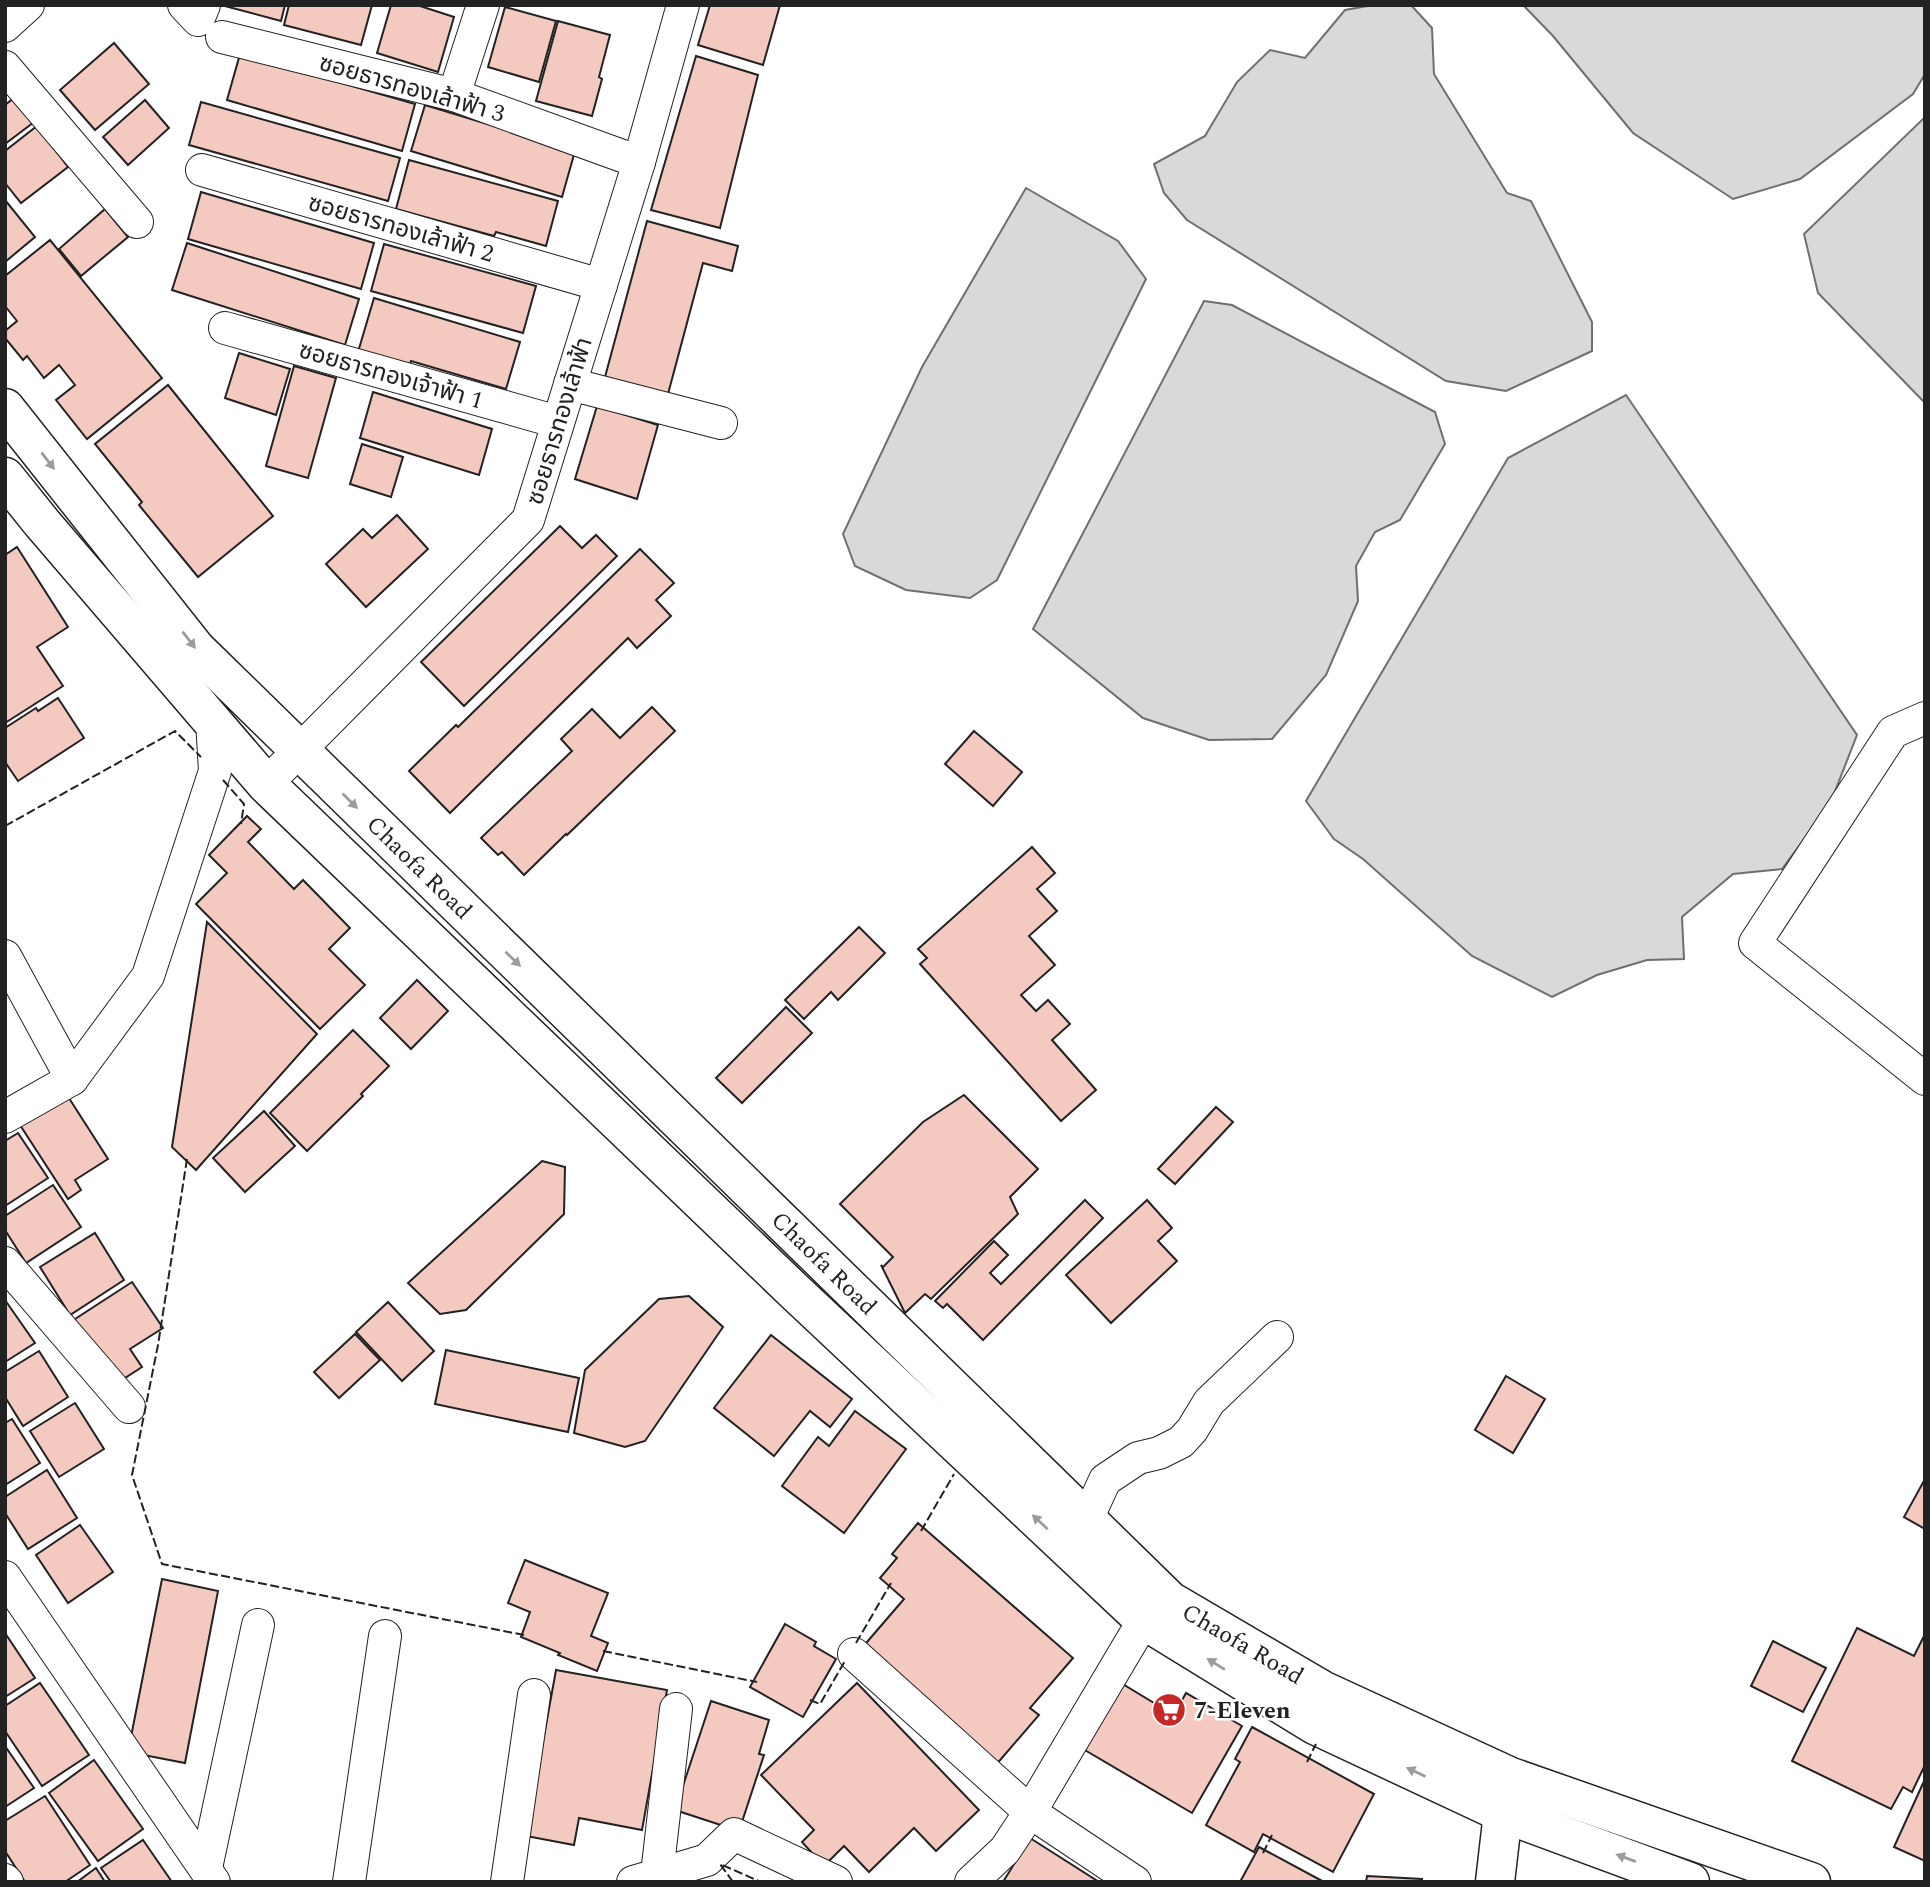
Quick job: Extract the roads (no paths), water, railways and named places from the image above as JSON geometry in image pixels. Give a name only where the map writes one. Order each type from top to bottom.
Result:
[{"type":"main road","name":"Chaofa Road","points":[[5,408],[196,649],[1170,1601],[1507,1795],[1690,1882]]},
{"type":"main road","name":"Chaofa Road","points":[[5,477],[266,784],[775,1273],[1144,1620],[1315,1725],[1507,1795],[1811,1882]]},
{"type":"main road","points":[[1495,1882],[1507,1795]]},
{"type":"street","points":[[5,26],[28,5]]},
{"type":"street","points":[[184,5],[198,20],[204,5]]},
{"type":"street","points":[[454,95],[483,5]]},
{"type":"street","name":"ซอยธารทองเล้าฟ้า","points":[[266,784],[528,520],[639,162],[683,5]]},
{"type":"street","name":"ซอยธารทองเล้าฟ้า 3","points":[[222,37],[454,95],[639,162]]},
{"type":"street","points":[[5,67],[138,222]]},
{"type":"street","name":"ซอยธารทองเล้าฟ้า 2","points":[[202,170],[601,285]]},
{"type":"street","name":"ซอยธารทองเจ้าฟ้า 1","points":[[225,328],[558,422]]},
{"type":"street","points":[[570,384],[721,423]]},
{"type":"street","points":[[1925,718],[1893,732],[1755,943],[1925,1079]]},
{"type":"street","points":[[5,1116],[72,1079],[148,976],[215,771],[212,721]]},
{"type":"street","points":[[5,956],[72,1079]]},
{"type":"street","points":[[5,1263],[129,1407]]},
{"type":"street","points":[[1087,1519],[1105,1480],[1138,1458],[1159,1453],[1181,1442],[1192,1430],[1209,1402],[1278,1337]]},
{"type":"street","points":[[5,1577],[210,1875]]},
{"type":"street","points":[[971,1882],[1004,1850],[1030,1812],[1144,1620]]},
{"type":"street","points":[[210,1875],[258,1625]]},
{"type":"street","points":[[349,1882],[385,1636]]},
{"type":"street","points":[[854,1654],[1030,1812],[1135,1882]]},
{"type":"street","points":[[507,1882],[534,1695]]},
{"type":"street","points":[[676,1709],[645,1878],[707,1860],[734,1834],[836,1882]]},
{"type":"place","name":"7-Eleven","points":[[1169,1710]]}]
